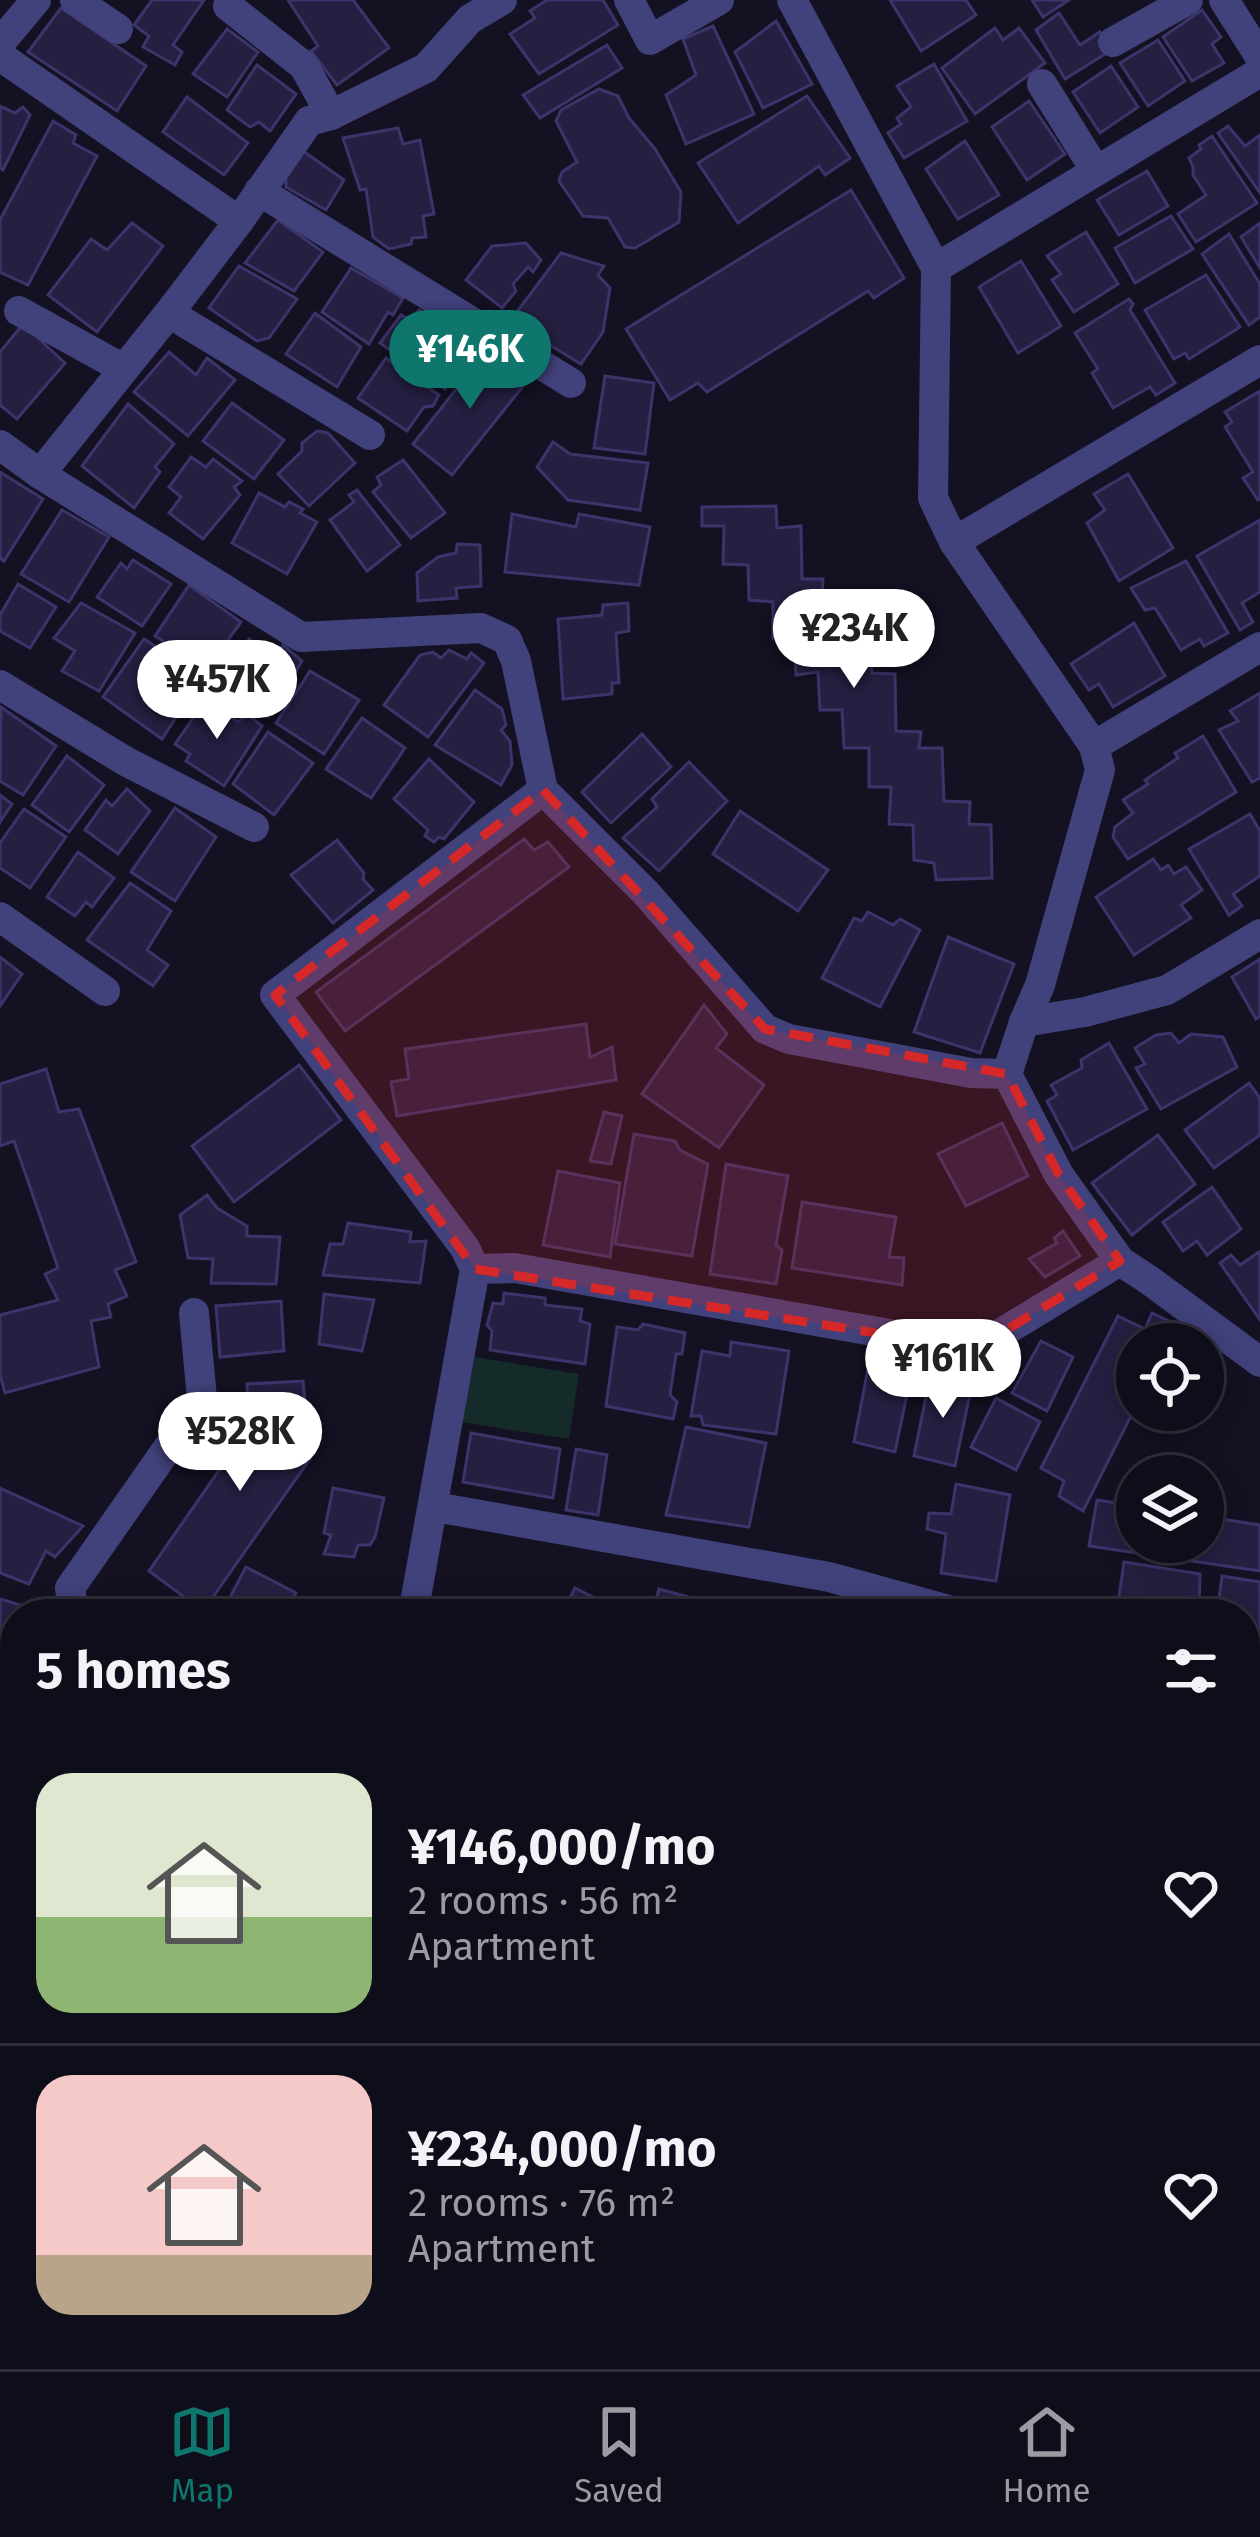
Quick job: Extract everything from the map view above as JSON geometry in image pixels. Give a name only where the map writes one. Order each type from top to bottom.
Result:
[{"type":"street","points":[[0,43],[36,0]]},
{"type":"street","points":[[75,0],[118,29]]},
{"type":"street","points":[[40,474],[169,314],[309,121],[331,115],[426,68],[470,19],[502,0]]},
{"type":"street","points":[[629,0],[650,40],[719,0]]},
{"type":"street","points":[[792,0],[936,268],[933,498],[954,542],[1094,746],[1100,770],[1040,985],[1007,1073],[1059,1174],[1120,1261],[1260,1360]]},
{"type":"street","points":[[1113,42],[1189,0]]},
{"type":"street","points":[[1224,0],[1260,57]]},
{"type":"street","points":[[228,6],[304,66],[331,115]]},
{"type":"street","points":[[0,56],[239,221]]},
{"type":"street","points":[[936,268],[1260,72]]},
{"type":"street","points":[[1042,84],[1096,171]]},
{"type":"street","points":[[259,191],[571,382]]},
{"type":"street","points":[[19,310],[122,368]]},
{"type":"street","points":[[169,314],[370,435]]},
{"type":"street","points":[[954,542],[1260,360]]},
{"type":"street","points":[[0,446],[301,637],[481,628],[507,640],[516,662],[542,790],[645,892],[765,1029],[789,1040],[970,1073],[1007,1073]]},
{"type":"street","points":[[1094,746],[1260,647]]},
{"type":"street","points":[[0,685],[128,762],[254,827]]},
{"type":"street","points":[[416,1599],[476,1269],[275,995],[542,790]]},
{"type":"street","points":[[0,916],[105,991]]},
{"type":"street","points":[[1024,1022],[1167,990],[1260,934]]},
{"type":"street","points":[[476,1269],[515,1268],[975,1349],[1120,1261]]},
{"type":"street","points":[[72,1599],[70,1588],[202,1399],[194,1312]]},
{"type":"street","points":[[435,1507],[829,1577],[909,1599]]},
{"type":"highlighted area","points":[[543,790],[765,1029],[1007,1074],[1059,1175],[1120,1261],[975,1349],[475,1269],[275,995]]},
{"type":"green space","points":[[475,1357],[579,1374],[569,1439],[461,1422]]},
{"type":"building","points":[[152,0],[204,0],[173,45],[182,52],[175,65],[143,47],[149,36],[134,25]]},
{"type":"building","points":[[288,0],[353,0],[389,48],[337,85],[311,51],[318,46]]},
{"type":"building","points":[[547,0],[603,0],[618,25],[539,74],[510,34],[535,18],[530,11]]},
{"type":"building","points":[[890,0],[966,0],[976,15],[921,51]]},
{"type":"building","points":[[1032,0],[1069,0],[1043,17]]},
{"type":"building","points":[[61,8],[146,66],[117,111],[28,52]]},
{"type":"building","points":[[1202,10],[1221,37],[1212,44],[1224,63],[1192,81],[1163,37]]},
{"type":"building","points":[[1059,13],[1080,45],[1100,32],[1110,51],[1065,79],[1036,30]]},
{"type":"building","points":[[776,21],[812,84],[763,108],[735,52]]},
{"type":"building","points":[[713,26],[754,114],[686,144],[666,95],[696,75],[683,39]]},
{"type":"building","points":[[995,28],[1003,40],[1019,28],[1045,63],[975,114],[942,68]]},
{"type":"building","points":[[227,29],[258,52],[227,97],[193,74]]},
{"type":"building","points":[[1158,40],[1185,81],[1148,106],[1120,63]]},
{"type":"building","points":[[607,45],[622,68],[540,118],[523,95]]},
{"type":"building","points":[[934,64],[967,121],[904,158],[888,133],[901,124],[897,118],[911,107],[897,86]]},
{"type":"building","points":[[257,65],[296,94],[270,131],[259,122],[250,127],[227,110]]},
{"type":"building","points":[[1111,66],[1138,107],[1100,133],[1073,92]]},
{"type":"building","points":[[599,89],[618,96],[681,192],[679,222],[635,248],[625,247],[608,218],[583,216],[559,181],[562,172],[577,162],[556,121],[561,110]]},
{"type":"building","points":[[807,96],[850,158],[825,175],[819,166],[738,223],[698,163]]},
{"type":"building","points":[[187,97],[248,143],[224,175],[163,132]]},
{"type":"building","points":[[1029,101],[1065,154],[1027,180],[992,127]]},
{"type":"building","points":[[0,106],[15,113],[23,107],[30,115],[3,170],[0,168]]},
{"type":"building","points":[[53,121],[76,135],[73,143],[97,156],[28,285],[0,272],[0,220]]},
{"type":"building","points":[[1228,126],[1245,146],[1260,135],[1260,193],[1218,133]]},
{"type":"building","points":[[398,128],[403,144],[420,140],[434,214],[423,216],[426,237],[389,249],[373,237],[366,189],[360,190],[343,138]]},
{"type":"building","points":[[1212,136],[1257,203],[1196,242],[1178,214],[1206,195],[1189,158]]},
{"type":"building","points":[[965,141],[999,195],[958,219],[926,169]]},
{"type":"building","points":[[303,151],[344,180],[326,210],[286,187],[286,178]]},
{"type":"building","points":[[1147,171],[1168,206],[1119,235],[1097,200]]},
{"type":"building","points":[[851,190],[904,278],[874,298],[868,291],[707,392],[698,383],[670,400],[626,329]]},
{"type":"building","points":[[1171,216],[1193,249],[1135,283],[1115,248]]},
{"type":"building","points":[[278,220],[323,252],[294,291],[245,263]]},
{"type":"building","points":[[132,223],[163,246],[97,332],[48,295],[91,239],[107,250]]},
{"type":"building","points":[[1260,223],[1260,268],[1241,237]]},
{"type":"building","points":[[1086,232],[1118,284],[1074,312],[1052,280],[1061,274],[1047,256]]},
{"type":"building","points":[[1229,234],[1260,284],[1260,317],[1249,325],[1202,254]]},
{"type":"building","points":[[526,243],[541,260],[533,272],[528,267],[513,284],[516,291],[502,308],[466,280],[492,246]]},
{"type":"building","points":[[561,253],[604,266],[598,275],[610,288],[603,332],[581,364],[510,321]]},
{"type":"building","points":[[1021,261],[1061,326],[1018,353],[979,287]]},
{"type":"building","points":[[239,266],[297,299],[269,338],[257,341],[209,308]]},
{"type":"building","points":[[351,268],[403,298],[393,315],[388,312],[369,344],[322,312]]},
{"type":"building","points":[[1206,275],[1240,327],[1189,359],[1185,353],[1174,359],[1145,310]]},
{"type":"building","points":[[1129,299],[1130,310],[1175,383],[1156,395],[1150,387],[1113,408],[1092,373],[1098,369],[1075,333]]},
{"type":"building","points":[[419,310],[472,354],[445,389],[380,343],[401,315],[410,320]]},
{"type":"building","points":[[315,313],[361,347],[337,387],[286,354]]},
{"type":"building","points":[[23,324],[65,363],[17,419],[0,405],[0,352]]},
{"type":"building","points":[[486,351],[528,380],[452,475],[413,444]]},
{"type":"building","points":[[169,352],[196,375],[207,358],[235,380],[188,436],[134,392]]},
{"type":"building","points":[[386,358],[439,395],[407,431],[358,398]]},
{"type":"building","points":[[605,376],[654,383],[645,454],[594,448]]},
{"type":"building","points":[[1260,391],[1258,500],[1243,478],[1253,472],[1225,427],[1232,422],[1225,412]]},
{"type":"building","points":[[232,403],[284,440],[254,479],[203,441]]},
{"type":"building","points":[[128,404],[174,444],[155,467],[160,472],[134,508],[82,466]]},
{"type":"building","points":[[317,431],[328,433],[355,463],[309,506],[278,474]]},
{"type":"building","points":[[553,442],[570,454],[648,463],[640,510],[568,500],[537,467]]},
{"type":"building","points":[[191,457],[206,467],[213,459],[242,481],[234,487],[240,495],[203,539],[169,513],[181,497],[169,487]]},
{"type":"building","points":[[403,460],[445,513],[411,538],[373,492],[381,485],[377,477]]},
{"type":"building","points":[[0,472],[43,499],[4,561],[0,558]]},
{"type":"building","points":[[1128,474],[1173,548],[1119,581],[1087,523],[1105,510],[1094,494]]},
{"type":"building","points":[[357,490],[400,545],[367,571],[330,520],[354,502],[349,495]]},
{"type":"building","points":[[259,493],[285,507],[289,502],[303,509],[300,513],[317,522],[287,574],[232,543]]},
{"type":"building","points":[[776,506],[777,528],[801,526],[802,579],[823,579],[822,599],[849,601],[848,654],[871,653],[872,673],[895,674],[896,731],[921,732],[919,748],[942,748],[944,801],[970,802],[969,824],[991,825],[992,878],[936,880],[934,863],[914,860],[913,825],[889,824],[891,787],[869,787],[869,748],[844,748],[842,710],[820,710],[818,672],[796,675],[794,640],[773,639],[773,602],[749,600],[748,565],[723,564],[724,526],[702,526],[702,507]]},
{"type":"building","points":[[62,510],[109,537],[69,602],[21,574]]},
{"type":"building","points":[[512,514],[576,527],[579,514],[650,527],[639,585],[505,572]]},
{"type":"building","points":[[1260,520],[1260,592],[1242,603],[1253,622],[1240,630],[1197,556]]},
{"type":"building","points":[[457,544],[480,545],[481,586],[456,588],[457,598],[418,601],[417,573],[438,557],[456,553]]},
{"type":"building","points":[[133,560],[171,584],[142,626],[97,597],[121,563],[127,569]]},
{"type":"building","points":[[1186,561],[1228,633],[1204,646],[1200,639],[1181,650],[1155,608],[1145,610],[1131,588]]},
{"type":"building","points":[[18,584],[56,607],[30,648],[0,631],[0,615]]},
{"type":"building","points":[[189,585],[241,622],[207,669],[155,636]]},
{"type":"building","points":[[81,603],[135,633],[99,691],[62,671],[75,651],[54,638]]},
{"type":"building","points":[[628,603],[629,631],[616,633],[619,683],[612,683],[612,694],[563,699],[558,619],[602,615],[603,605]]},
{"type":"building","points":[[1134,623],[1165,676],[1113,707],[1099,684],[1089,690],[1071,664]]},
{"type":"building","points":[[144,639],[206,679],[162,739],[103,697]]},
{"type":"building","points":[[249,639],[257,645],[254,650],[275,662],[283,645],[302,661],[268,717],[214,685],[237,644],[245,646]]},
{"type":"building","points":[[449,650],[467,659],[471,653],[484,663],[428,737],[384,705],[420,655],[433,652],[441,658]]},
{"type":"building","points":[[310,671],[359,700],[324,754],[276,723]]},
{"type":"building","points":[[475,690],[502,709],[506,725],[501,730],[510,741],[512,765],[501,785],[435,745]]},
{"type":"building","points":[[1260,693],[1260,778],[1252,782],[1219,730],[1238,721],[1230,711]]},
{"type":"building","points":[[205,701],[238,722],[247,714],[262,726],[224,786],[186,761],[190,754],[175,744]]},
{"type":"building","points":[[1,707],[56,746],[23,795],[0,781]]},
{"type":"building","points":[[362,718],[405,748],[371,798],[326,769]]},
{"type":"building","points":[[268,732],[313,763],[274,815],[233,784]]},
{"type":"building","points":[[642,734],[671,767],[611,823],[582,792]]},
{"type":"building","points":[[1203,736],[1236,792],[1128,859],[1113,837],[1115,827],[1133,813],[1123,800],[1178,758],[1175,753]]},
{"type":"building","points":[[67,756],[104,785],[69,832],[32,805]]},
{"type":"building","points":[[429,759],[474,802],[444,839],[434,842],[425,836],[428,830],[394,799]]},
{"type":"building","points":[[689,762],[727,801],[659,871],[623,838],[657,807],[652,799]]},
{"type":"building","points":[[127,789],[150,811],[118,854],[85,830],[106,800],[112,806]]},
{"type":"building","points":[[0,795],[12,804],[0,822]]},
{"type":"building","points":[[175,808],[216,837],[175,901],[131,872]]},
{"type":"building","points":[[24,809],[66,837],[30,888],[0,868],[0,843]]},
{"type":"building","points":[[740,811],[828,870],[798,911],[713,854]]},
{"type":"building","points":[[1250,814],[1260,831],[1260,876],[1233,894],[1242,906],[1229,915],[1189,849]]},
{"type":"building","points":[[524,839],[534,850],[548,842],[569,867],[345,1031],[316,992]]},
{"type":"building","points":[[337,840],[373,890],[333,923],[291,875]]},
{"type":"building","points":[[78,852],[114,878],[92,907],[86,902],[75,916],[47,897]]},
{"type":"building","points":[[1153,859],[1161,870],[1168,865],[1174,874],[1186,867],[1202,890],[1181,905],[1191,918],[1134,955],[1096,897]]},
{"type":"building","points":[[130,883],[171,911],[147,950],[168,965],[153,986],[87,940]]},
{"type":"building","points":[[868,912],[893,925],[900,919],[920,930],[880,1007],[822,978],[854,918],[862,921]]},
{"type":"building","points":[[948,937],[1014,964],[980,1053],[914,1032]]},
{"type":"building","points":[[0,957],[22,974],[0,1006]]},
{"type":"building","points":[[1260,959],[1260,1016],[1256,1019],[1232,977]]},
{"type":"building","points":[[704,1005],[727,1034],[716,1048],[764,1085],[719,1148],[642,1094]]},
{"type":"building","points":[[586,1024],[590,1057],[612,1047],[616,1080],[397,1116],[391,1082],[409,1079],[405,1049]]},
{"type":"building","points":[[1171,1033],[1179,1043],[1191,1034],[1223,1037],[1237,1067],[1161,1109],[1136,1068],[1145,1064],[1135,1048],[1156,1035]]},
{"type":"building","points":[[1109,1043],[1147,1109],[1073,1150],[1047,1101],[1057,1095],[1051,1085],[1082,1068],[1081,1060]]},
{"type":"building","points":[[299,1065],[341,1120],[234,1202],[192,1146]]},
{"type":"building","points":[[46,1069],[59,1112],[79,1109],[136,1262],[115,1270],[127,1296],[108,1304],[111,1317],[91,1321],[99,1367],[5,1393],[0,1375],[0,1315],[58,1300],[45,1274],[58,1268],[14,1141],[0,1146],[0,1084]]},
{"type":"building","points":[[1249,1083],[1260,1098],[1260,1135],[1214,1168],[1185,1130]]},
{"type":"building","points":[[604,1112],[622,1116],[611,1164],[590,1161]]},
{"type":"building","points":[[1002,1123],[1028,1176],[966,1206],[938,1154]]},
{"type":"building","points":[[634,1134],[675,1141],[680,1150],[708,1164],[692,1256],[615,1244]]},
{"type":"building","points":[[1158,1135],[1195,1184],[1132,1235],[1092,1183]]},
{"type":"building","points":[[726,1164],[788,1176],[776,1245],[782,1250],[776,1284],[710,1274]]},
{"type":"building","points":[[558,1171],[620,1183],[610,1257],[543,1245]]},
{"type":"building","points":[[1212,1187],[1241,1229],[1207,1255],[1197,1241],[1183,1251],[1163,1222]]},
{"type":"building","points":[[207,1195],[217,1208],[247,1226],[247,1236],[280,1237],[276,1284],[211,1283],[213,1259],[188,1258],[180,1215]]},
{"type":"building","points":[[802,1202],[896,1217],[889,1257],[904,1258],[902,1285],[792,1268]]},
{"type":"building","points":[[348,1223],[411,1232],[410,1242],[426,1241],[420,1283],[323,1275],[330,1244],[343,1244]]},
{"type":"building","points":[[1063,1231],[1080,1256],[1045,1277],[1029,1259],[1057,1243],[1054,1238]]},
{"type":"building","points":[[1259,1252],[1260,1320],[1220,1263],[1231,1255],[1240,1265]]},
{"type":"building","points":[[504,1293],[582,1309],[580,1321],[590,1324],[585,1364],[490,1350],[492,1331],[487,1325],[493,1303],[503,1304]]},
{"type":"building","points":[[324,1294],[374,1300],[362,1351],[319,1344]]},
{"type":"building","points":[[281,1301],[284,1351],[220,1357],[216,1306]]},
{"type":"building","points":[[1152,1313],[1173,1323],[1148,1323]]},
{"type":"building","points":[[1118,1316],[1133,1323],[1116,1323],[1116,1431],[1123,1431],[1083,1511],[1059,1496],[1064,1481],[1041,1468]]},
{"type":"building","points":[[643,1324],[685,1333],[682,1354],[676,1354],[670,1395],[677,1402],[673,1419],[606,1406],[617,1327],[638,1330]]},
{"type":"building","points":[[1041,1341],[1073,1357],[1047,1411],[1012,1393]]},
{"type":"building","points":[[731,1342],[789,1351],[776,1434],[703,1425],[701,1416],[691,1416],[702,1351],[730,1356]]},
{"type":"building","points":[[869,1363],[912,1370],[895,1452],[854,1442]]},
{"type":"building","points":[[930,1377],[972,1384],[955,1466],[914,1456]]},
{"type":"building","points":[[303,1381],[310,1459],[212,1599],[187,1599],[149,1571],[249,1427],[247,1384]]},
{"type":"building","points":[[996,1398],[1040,1422],[1016,1470],[971,1447]]},
{"type":"building","points":[[686,1427],[766,1443],[749,1527],[666,1515]]},
{"type":"building","points":[[471,1433],[560,1449],[553,1498],[463,1482]]},
{"type":"building","points":[[576,1449],[607,1455],[598,1515],[566,1510]]},
{"type":"building","points":[[956,1484],[1010,1495],[996,1581],[941,1573],[946,1534],[927,1529],[929,1513],[951,1514]]},
{"type":"building","points":[[0,1488],[83,1526],[55,1557],[46,1551],[29,1584],[0,1573]]},
{"type":"building","points":[[333,1488],[384,1498],[375,1537],[370,1545],[358,1545],[354,1557],[324,1554],[331,1535],[324,1533]]},
{"type":"building","points":[[1097,1500],[1116,1503],[1116,1550],[1089,1546]]},
{"type":"building","points":[[1224,1519],[1260,1525],[1260,1571],[1205,1563],[1224,1563]]},
{"type":"building","points":[[1124,1563],[1200,1574],[1199,1599],[1119,1599]]},
{"type":"building","points":[[246,1567],[296,1593],[293,1599],[229,1599]]},
{"type":"building","points":[[1222,1576],[1260,1582],[1260,1599],[1219,1599]]},
{"type":"building","points":[[575,1588],[597,1599],[570,1599]]},
{"type":"building","points":[[659,1589],[696,1599],[656,1599]]}]
